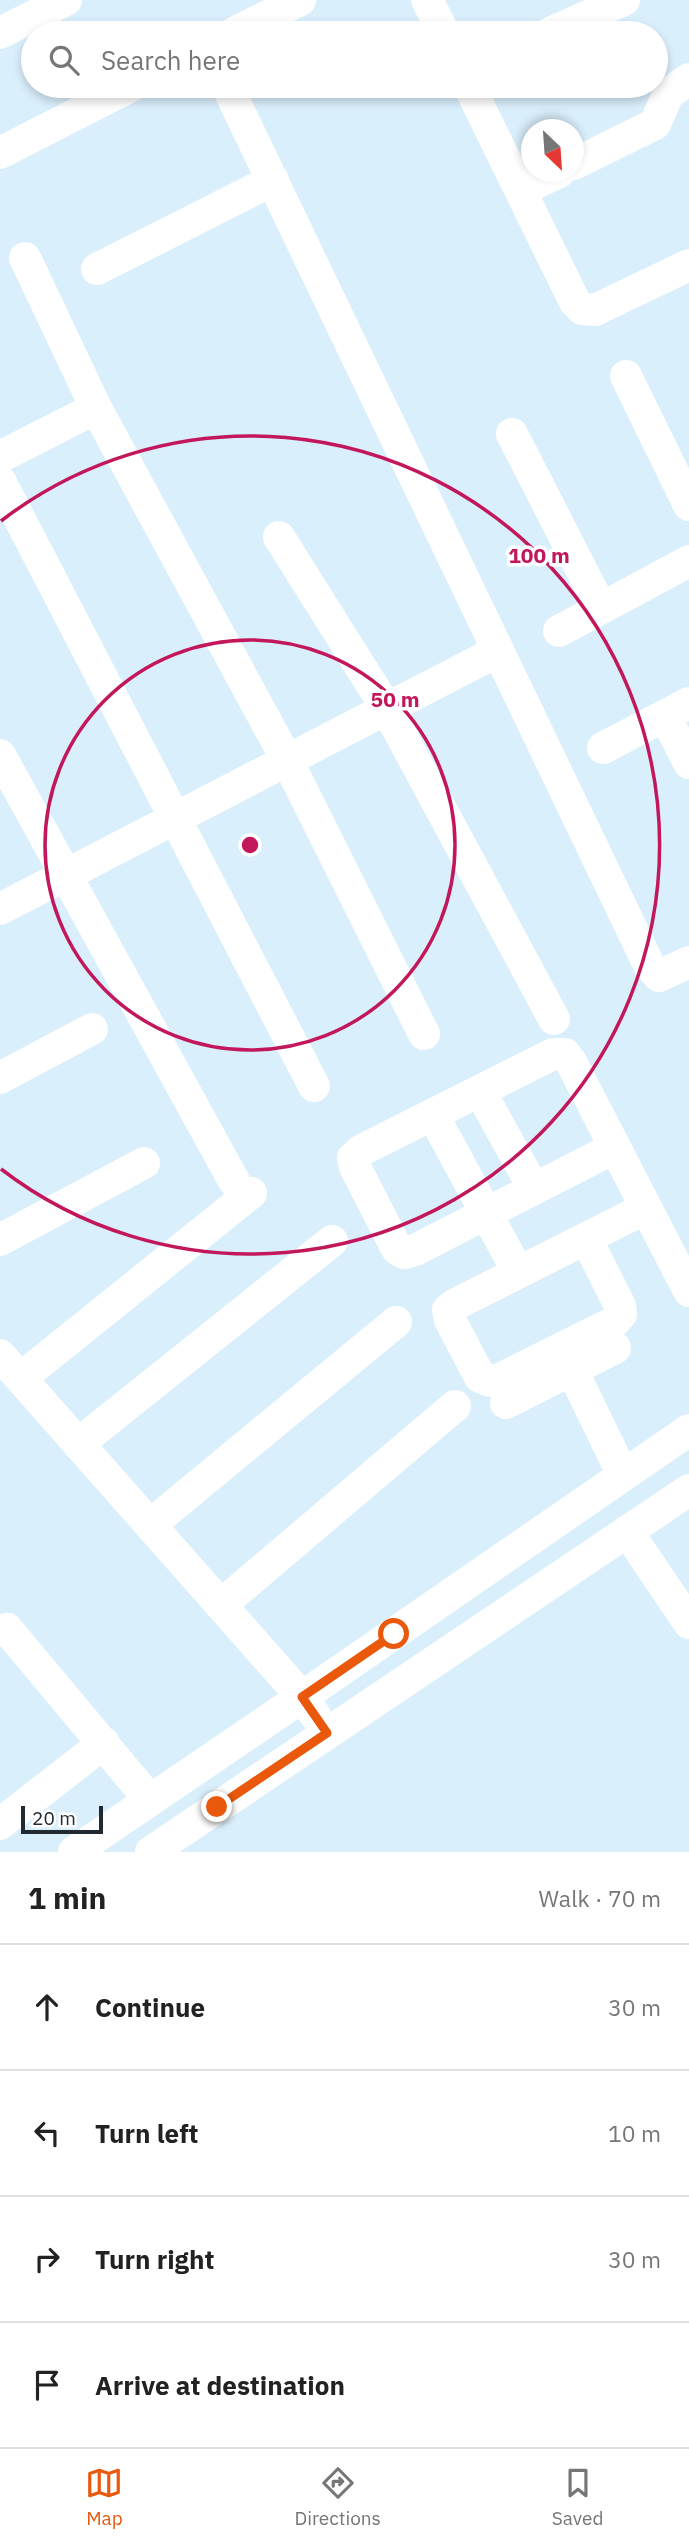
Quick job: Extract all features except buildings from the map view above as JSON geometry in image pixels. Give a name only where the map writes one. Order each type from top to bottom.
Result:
[{"type":"street","points":[[24,21],[66,0]]},
{"type":"street","points":[[258,21],[300,0]]},
{"type":"street","points":[[427,0],[438,21]]},
{"type":"street","points":[[577,21],[624,0]]},
{"type":"street","points":[[0,33],[21,22]]},
{"type":"street","points":[[668,94],[689,79]]},
{"type":"street","points":[[0,153],[108,98]]},
{"type":"street","points":[[233,98],[649,965],[659,976],[689,962]]},
{"type":"street","points":[[475,98],[576,302],[582,309],[596,310],[689,265]]},
{"type":"street","points":[[584,159],[654,124],[666,98]]},
{"type":"street","points":[[97,269],[272,180]]},
{"type":"street","points":[[521,191],[539,182]]},
{"type":"street","points":[[24,258],[96,408],[286,760],[424,1034]]},
{"type":"street","points":[[626,376],[689,505]]},
{"type":"street","points":[[0,457],[96,408]]},
{"type":"street","points":[[512,433],[601,608]]},
{"type":"street","points":[[0,481],[314,1086]]},
{"type":"street","points":[[279,537],[387,709],[554,1019]]},
{"type":"street","points":[[559,631],[689,561]]},
{"type":"street","points":[[0,909],[498,651]]},
{"type":"street","points":[[603,748],[677,710],[689,763]]},
{"type":"street","points":[[0,755],[242,1187],[21,1378]]},
{"type":"street","points":[[0,1078],[92,1029]]},
{"type":"street","points":[[614,1148],[487,1214],[404,1253],[397,1249],[355,1167],[354,1158],[362,1150],[553,1054],[565,1054],[689,1291]]},
{"type":"street","points":[[480,1091],[534,1189]]},
{"type":"street","points":[[433,1115],[518,1272]]},
{"type":"street","points":[[0,1240],[144,1163]]},
{"type":"street","points":[[586,1238],[620,1306],[621,1314],[614,1322],[500,1379],[490,1381],[480,1377],[450,1320],[448,1310],[518,1272],[586,1238],[646,1208]]},
{"type":"street","points":[[78,1444],[332,1241]]},
{"type":"street","points":[[150,1525],[396,1322]]},
{"type":"street","points":[[506,1403],[615,1348]]},
{"type":"street","points":[[0,1355],[302,1697],[327,1733]]},
{"type":"street","points":[[572,1370],[623,1475]]},
{"type":"street","points":[[221,1605],[455,1406]]},
{"type":"street","points":[[74,1852],[689,1430]]},
{"type":"street","points":[[151,1852],[689,1490]]},
{"type":"street","points":[[627,1531],[689,1623]]},
{"type":"street","points":[[0,1631],[7,1629],[150,1800]]},
{"type":"street","points":[[0,1824],[104,1744]]},
{"type":"route","points":[[217,1807],[327,1733],[302,1697],[394,1634]]}]
